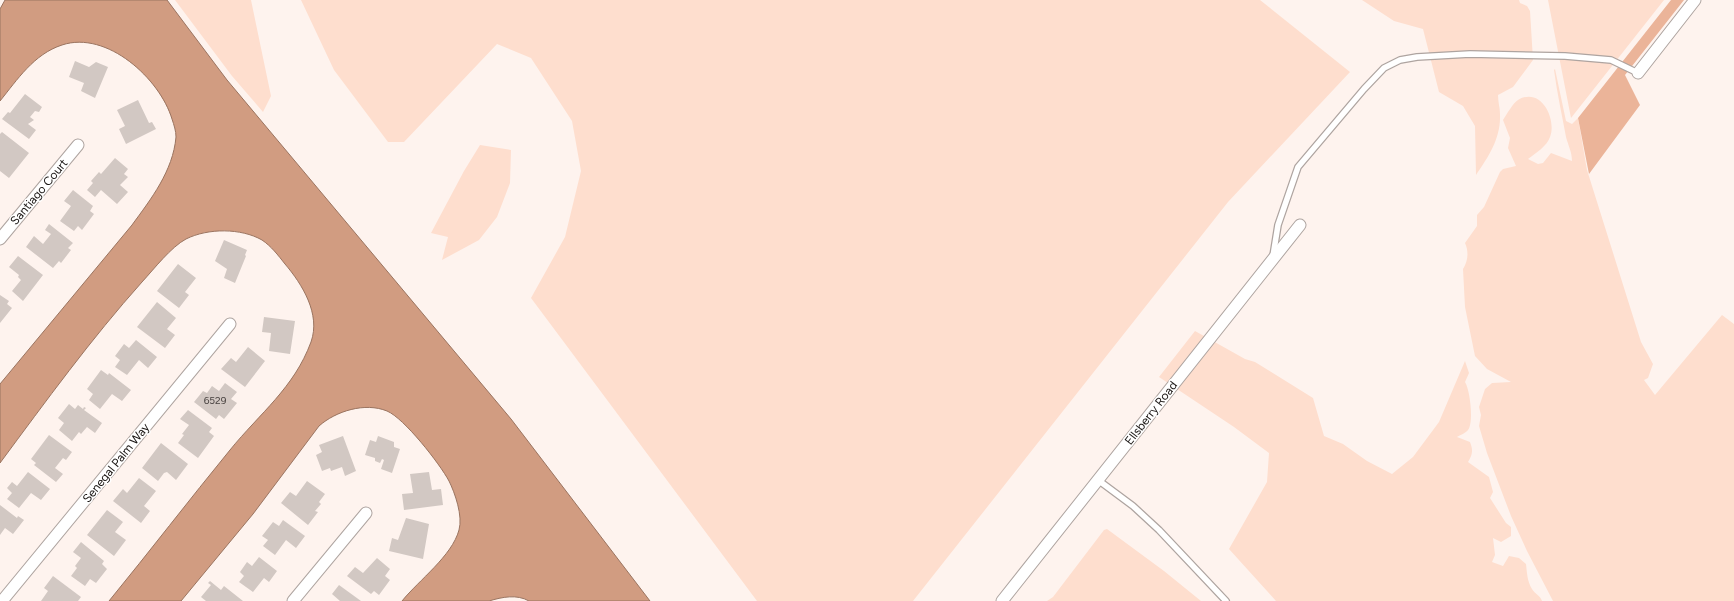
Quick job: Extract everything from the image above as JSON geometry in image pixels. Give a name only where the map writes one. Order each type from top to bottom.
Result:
[{"type":"street","points":[[1638,73],[1695,0]]},
{"type":"street","name":"Santiago Court","points":[[0,239],[78,145]]},
{"type":"street","name":"Ellsberry Road","points":[[1002,601],[1300,225]]},
{"type":"street","name":"Senegal Palm Way","points":[[2,601],[230,324]]},
{"type":"street","points":[[294,601],[366,513]]},
{"type":"lane","points":[[1272,260],[1278,225],[1298,167],[1369,83],[1384,68],[1400,60],[1417,57],[1470,54],[1565,56],[1611,60],[1638,73]]},
{"type":"lane","points":[[1098,480],[1133,506],[1159,530],[1226,601]]},
{"type":"shaded area","points":[[5,0],[167,0],[227,80],[511,419],[650,601],[529,601],[520,597],[504,597],[489,601],[402,601],[450,549],[459,530],[459,512],[456,498],[449,481],[421,442],[403,422],[394,415],[378,408],[369,407],[342,412],[319,426],[253,514],[181,601],[109,601],[230,450],[286,387],[304,358],[311,342],[314,321],[308,300],[298,281],[277,254],[262,240],[244,233],[224,231],[204,233],[186,239],[174,247],[123,304],[69,371],[0,463],[0,384],[132,225],[166,173],[171,161],[176,137],[166,104],[156,88],[144,74],[129,61],[113,51],[96,45],[79,42],[62,45],[52,49],[27,68],[0,101],[0,9]]},
{"type":"shaded area","points":[[175,0],[251,0],[271,96],[263,112],[232,76]]},
{"type":"shaded area","points":[[301,0],[1260,0],[1350,72],[1228,202],[913,601],[757,601],[531,298],[565,237],[581,171],[572,121],[531,58],[497,44],[404,142],[388,142],[334,70]]},
{"type":"shaded area","points":[[1362,0],[1519,0],[1520,3],[1527,6],[1530,11],[1533,60],[1513,87],[1498,95],[1500,123],[1496,139],[1490,154],[1476,175],[1475,126],[1463,106],[1439,92],[1423,29],[1394,21]]},
{"type":"shaded area","points":[[1548,0],[1664,0],[1571,118]]},
{"type":"shaded area","points":[[1671,0],[1684,0],[1625,75],[1640,105],[1589,174],[1578,118]]},
{"type":"shaded area","points":[[1555,69],[1566,121],[1572,124],[1578,118],[1587,170],[1641,342],[1653,364],[1648,378],[1644,380],[1655,395],[1722,315],[1734,324],[1734,601],[1553,601],[1511,516],[1487,453],[1479,426],[1481,415],[1479,407],[1485,389],[1492,383],[1511,382],[1487,369],[1475,356],[1465,307],[1463,269],[1467,260],[1467,253],[1465,243],[1477,226],[1477,215],[1484,207],[1500,172],[1503,169],[1516,166],[1508,148],[1510,138],[1503,120],[1516,101],[1526,97],[1534,97],[1545,106],[1551,122],[1552,130],[1549,140],[1541,149],[1528,159],[1538,164],[1543,163],[1551,153],[1572,161],[1558,96]]},
{"type":"shaded area","points":[[480,145],[511,150],[510,183],[497,217],[479,240],[442,260],[448,237],[431,233],[464,171]]},
{"type":"shaded area","points":[[1195,331],[1245,359],[1255,362],[1313,398],[1324,436],[1343,444],[1367,461],[1392,474],[1413,457],[1439,422],[1465,361],[1469,373],[1465,382],[1470,399],[1471,420],[1468,430],[1457,437],[1470,442],[1472,452],[1468,462],[1489,477],[1493,492],[1490,498],[1506,523],[1511,527],[1511,536],[1501,542],[1493,538],[1495,555],[1492,562],[1503,566],[1509,556],[1519,558],[1526,564],[1530,586],[1542,601],[1276,601],[1229,549],[1267,482],[1269,453],[1234,427],[1159,377]]},
{"type":"shaded area","points":[[1107,529],[1164,571],[1201,601],[1047,601],[1053,597],[1104,530]]},
{"type":"building","points":[[75,61],[89,67],[96,62],[108,67],[95,98],[81,91],[84,83],[69,77]]},
{"type":"building","points":[[25,94],[42,107],[39,112],[35,111],[30,117],[34,120],[28,124],[36,130],[29,139],[2,119],[8,112],[10,113]]},
{"type":"building","points":[[138,100],[149,123],[152,122],[156,129],[126,144],[119,129],[125,126],[117,110]]},
{"type":"building","points":[[2,132],[29,153],[9,178],[0,171],[0,134]]},
{"type":"building","points":[[115,158],[128,169],[124,174],[128,177],[120,185],[128,192],[117,204],[101,190],[95,197],[87,190],[93,183],[91,181],[99,172],[101,174]]},
{"type":"building","points":[[73,190],[93,206],[90,211],[94,214],[82,230],[78,226],[74,231],[60,221],[71,206],[64,201]]},
{"type":"building","points":[[49,224],[73,243],[68,248],[71,250],[61,263],[59,261],[53,268],[26,247],[34,236],[43,244],[51,234],[45,230]]},
{"type":"building","points":[[224,240],[247,250],[235,283],[224,278],[227,269],[215,261]]},
{"type":"building","points":[[18,256],[43,275],[23,301],[12,291],[21,280],[18,277],[19,275],[9,267]]},
{"type":"building","points":[[178,264],[196,278],[185,292],[189,295],[179,308],[157,291]]},
{"type":"building","points":[[0,295],[9,301],[7,304],[12,308],[0,323]]},
{"type":"building","points":[[157,302],[176,318],[167,329],[175,335],[165,348],[137,327]]},
{"type":"building","points":[[264,317],[295,321],[290,354],[269,351],[271,333],[262,332]]},
{"type":"building","points":[[136,340],[157,357],[148,368],[139,360],[127,375],[115,367],[120,360],[115,356],[124,344],[129,348]]},
{"type":"building","points":[[248,347],[265,361],[245,387],[221,369],[231,358],[236,362]]},
{"type":"building","points":[[101,370],[108,375],[109,373],[131,390],[122,401],[112,394],[100,409],[89,400],[93,394],[87,389]]},
{"type":"building","points":[[225,383],[237,392],[231,399],[237,403],[224,419],[219,415],[216,419],[194,402],[203,391],[207,393],[212,386],[219,391]]},
{"type":"building","points":[[69,404],[75,409],[78,405],[83,409],[84,407],[86,408],[84,410],[102,423],[95,433],[87,427],[81,434],[79,432],[72,441],[59,430],[64,423],[58,418]]},
{"type":"building","points":[[188,410],[212,428],[209,432],[214,436],[198,458],[178,443],[184,435],[182,434],[189,425],[180,419]]},
{"type":"building","points":[[49,435],[72,452],[66,460],[63,458],[55,468],[63,474],[56,482],[34,465],[36,463],[31,459]]},
{"type":"building","points":[[343,436],[356,471],[345,476],[342,467],[331,471],[330,468],[322,471],[316,455],[322,452],[319,445]]},
{"type":"building","points":[[378,436],[394,442],[394,447],[400,449],[392,473],[381,469],[384,460],[382,459],[380,463],[375,461],[375,458],[365,455],[370,440],[376,442]]},
{"type":"building","points":[[161,443],[188,464],[176,480],[167,472],[164,473],[158,481],[142,468]]},
{"type":"building","points":[[28,472],[50,489],[41,500],[31,493],[19,508],[7,499],[12,493],[7,488],[12,482],[17,486]]},
{"type":"building","points":[[429,472],[432,490],[441,489],[443,505],[404,510],[402,494],[413,493],[410,474]]},
{"type":"building","points":[[139,478],[156,491],[144,506],[150,511],[141,523],[113,501],[123,489],[127,493]]},
{"type":"building","points":[[307,481],[325,494],[319,502],[321,504],[315,511],[318,512],[308,525],[281,503],[290,492],[296,496]]},
{"type":"building","points":[[0,505],[17,518],[18,516],[24,520],[13,534],[5,528],[0,535]]},
{"type":"building","points":[[107,510],[123,522],[115,532],[126,540],[114,556],[87,535]]},
{"type":"building","points":[[406,518],[429,524],[423,559],[389,551],[392,538],[398,540]]},
{"type":"building","points":[[283,520],[305,536],[296,548],[286,540],[275,555],[263,546],[268,540],[262,536],[273,522],[279,526]]},
{"type":"building","points":[[81,542],[104,561],[102,564],[107,569],[96,583],[90,579],[85,586],[71,576],[77,568],[75,566],[81,558],[73,552]]},
{"type":"building","points":[[259,557],[277,571],[269,582],[264,578],[253,592],[239,582],[244,576],[240,572],[247,562],[252,566]]},
{"type":"building","points":[[377,558],[390,569],[385,576],[390,580],[379,595],[374,591],[371,594],[347,576],[355,567],[363,573]]},
{"type":"building","points":[[53,576],[81,597],[78,601],[41,601],[48,591],[44,588]]},
{"type":"building","points":[[210,581],[221,590],[224,586],[243,601],[206,601],[201,597],[211,585],[208,583]]},
{"type":"building","points":[[339,585],[361,601],[340,601],[332,594]]}]
